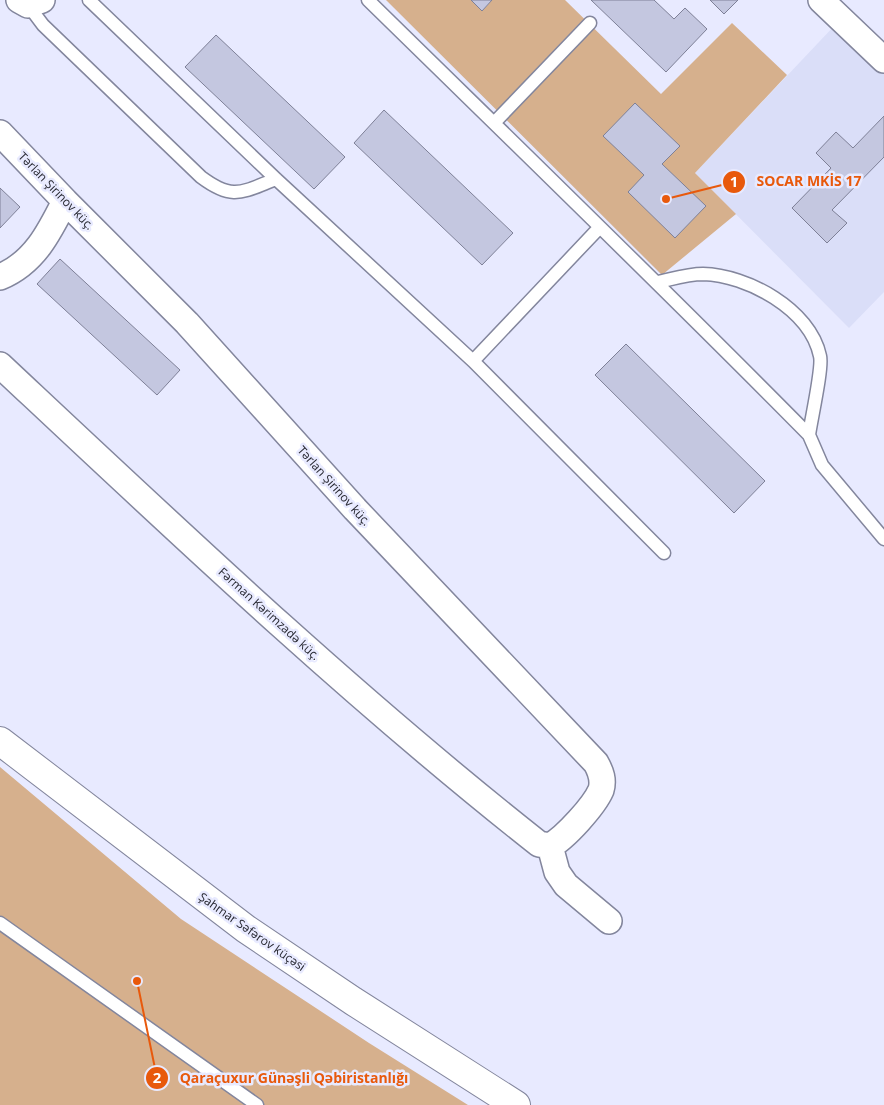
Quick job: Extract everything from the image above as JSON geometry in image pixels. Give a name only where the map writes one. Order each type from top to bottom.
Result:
[{"type":"main road","name":"Şahmar Səfərov küçəsi","points":[[0,741],[246,930],[516,1105]]},
{"type":"street","points":[[821,0],[884,60]]},
{"type":"street","name":"Tərlan Şirinov küç.","points":[[0,133],[187,323],[355,509],[596,763],[602,776],[601,789],[593,803],[560,841],[550,846]]},
{"type":"street","points":[[0,277],[26,262],[39,247],[65,201]]},
{"type":"street","name":"Fərman Kərimzadə küç.","points":[[0,364],[159,514],[382,716],[539,844],[550,846]]},
{"type":"street","points":[[550,846],[557,872],[566,885],[610,921]]},
{"type":"lane","points":[[89,0],[276,179],[473,361],[664,553]]},
{"type":"lane","points":[[368,0],[598,228],[658,282],[809,435],[822,465],[884,539]]},
{"type":"lane","points":[[30,2],[43,26],[201,177],[217,189],[241,192],[276,179]]},
{"type":"lane","points":[[494,123],[590,23]]},
{"type":"lane","points":[[473,361],[598,228]]},
{"type":"lane","points":[[658,282],[700,274],[719,275],[768,293],[806,324],[820,357],[809,435]]},
{"type":"lane","points":[[0,923],[257,1105]]},
{"type":"shaded area","points":[[386,0],[471,0],[482,11],[492,0],[565,0],[661,94],[732,23],[787,75],[695,173],[736,214],[662,275]]},
{"type":"shaded area","points":[[836,24],[884,72],[884,292],[849,328],[695,173]]},
{"type":"shaded area","points":[[0,767],[181,919],[369,1043],[468,1105],[0,1105]]},
{"type":"building","points":[[471,0],[492,0],[482,11]]},
{"type":"building","points":[[591,0],[654,0],[674,19],[685,8],[707,29],[666,72]]},
{"type":"building","points":[[710,0],[738,0],[724,14]]},
{"type":"building","points":[[216,35],[345,157],[314,189],[185,67]]},
{"type":"building","points":[[635,103],[680,146],[662,164],[706,206],[675,238],[628,192],[644,175],[603,136]]},
{"type":"building","points":[[384,110],[513,233],[482,265],[354,143]]},
{"type":"building","points":[[884,116],[884,157],[832,210],[847,223],[827,243],[792,208],[831,168],[816,153],[836,132],[853,148]]},
{"type":"building","points":[[0,188],[20,207],[0,228]]},
{"type":"building","points":[[60,259],[180,370],[157,395],[37,284]]},
{"type":"building","points":[[626,344],[765,481],[734,513],[595,375]]},
{"type":"place","name":"SOCAR MKİS 17","points":[[666,199]]},
{"type":"place","name":"Qaraçuxur Günəşli Qəbiristanlığı","points":[[137,981]]}]
